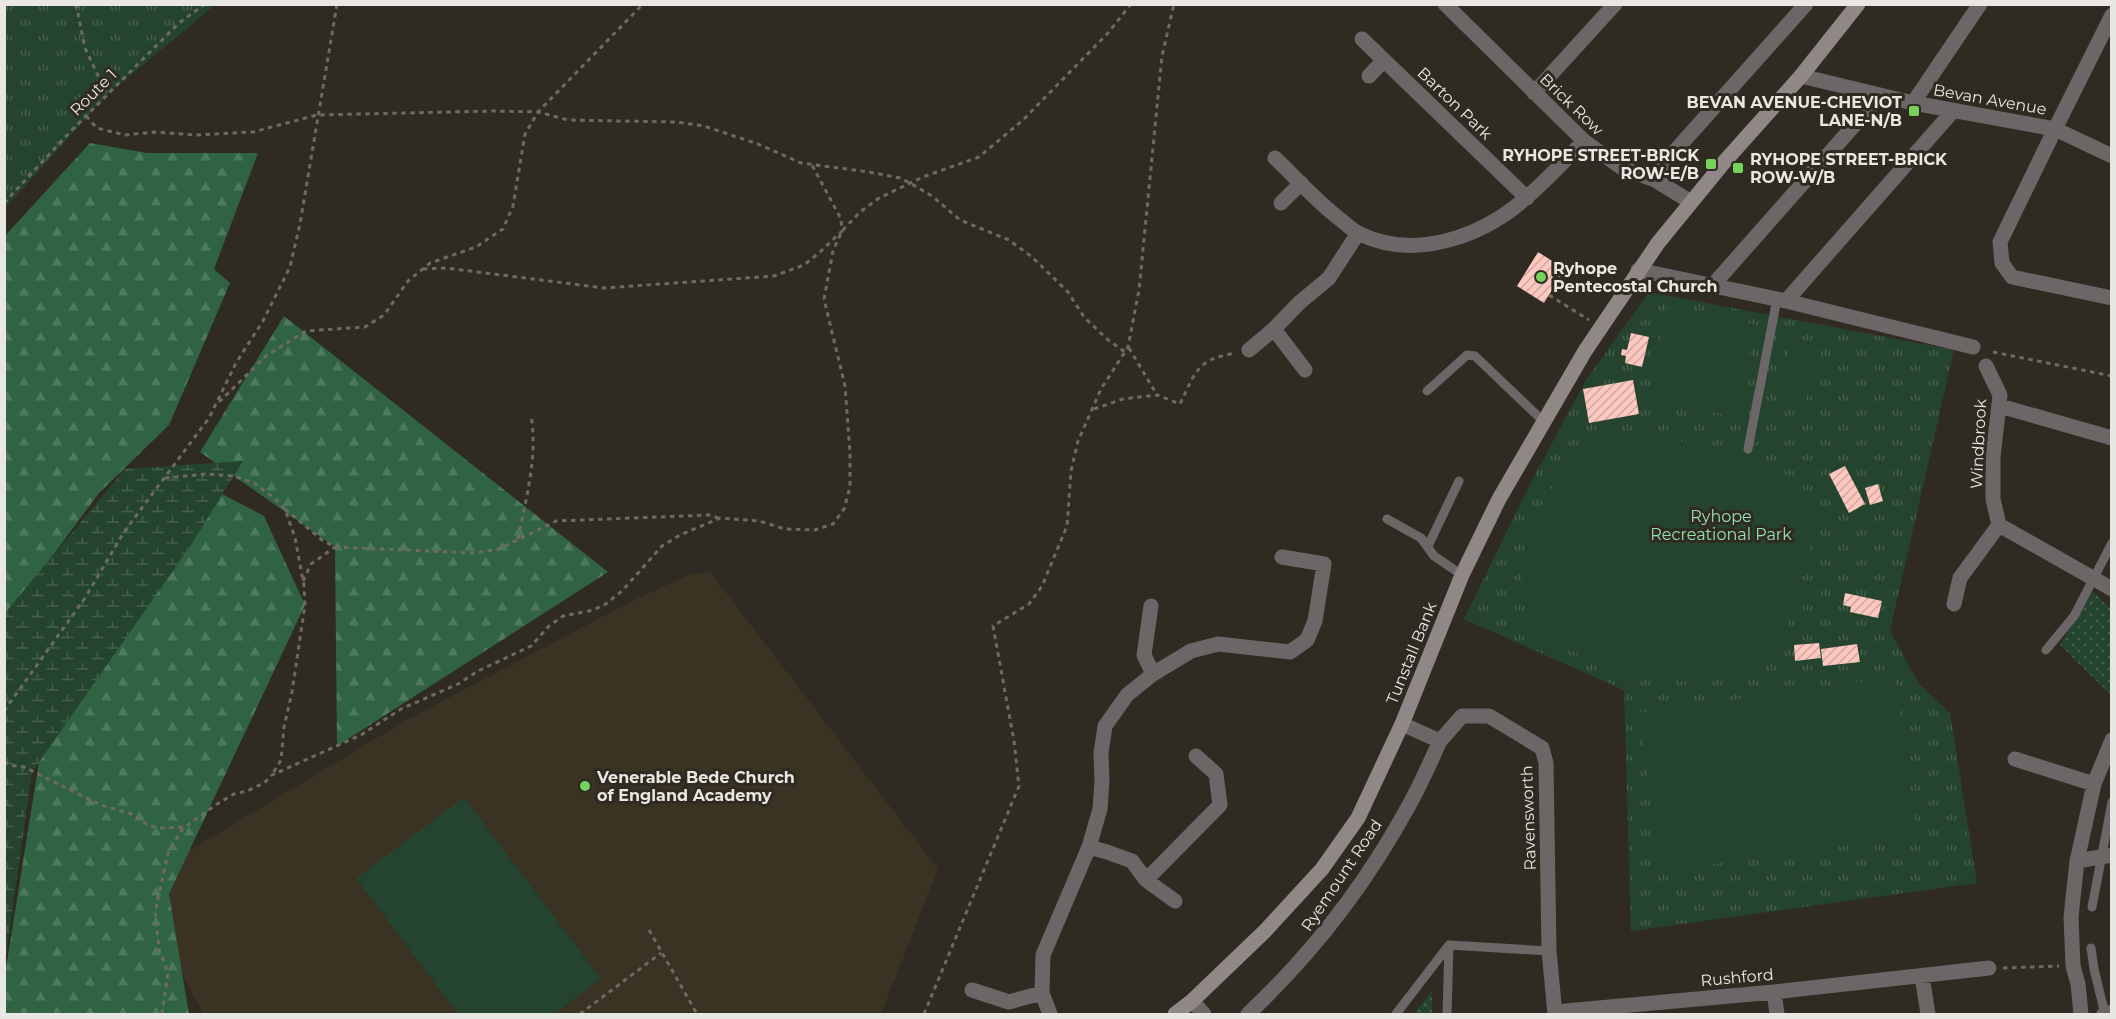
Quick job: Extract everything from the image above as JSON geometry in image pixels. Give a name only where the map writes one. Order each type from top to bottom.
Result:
[{"type":"main road","name":"Tunstall Bank","points":[[1174,1014],[1192,1001],[1265,931],[1322,869],[1358,818],[1402,724],[1462,575],[1499,499],[1600,327],[1638,270],[1691,202],[1801,76],[1858,4]]},
{"type":"street","points":[[1534,93],[1615,4]]},
{"type":"street","points":[[1655,180],[1667,160],[1806,4]]},
{"type":"street","points":[[1913,103],[1980,4]]},
{"type":"street","name":"Brick Row","points":[[1446,6],[1584,141],[1622,168],[1655,180],[1691,202]]},
{"type":"street","points":[[2112,15],[2055,129],[2112,156]]},
{"type":"street","name":"Barton Park","points":[[1362,39],[1527,198]]},
{"type":"street","points":[[1369,76],[1384,60]]},
{"type":"street","name":"Bevan Avenue","points":[[1801,76],[1913,103],[2055,129],[2001,242],[2002,263],[2012,277],[2112,298]]},
{"type":"street","points":[[1713,285],[1880,96]]},
{"type":"street","points":[[1782,300],[1953,111]]},
{"type":"street","points":[[1275,158],[1325,208],[1358,234],[1397,245],[1424,245],[1460,238],[1497,219],[1527,198],[1584,141]]},
{"type":"street","points":[[1281,203],[1301,183]]},
{"type":"street","points":[[1249,350],[1329,278],[1358,234]]},
{"type":"street","points":[[1638,270],[1782,300],[1973,347]]},
{"type":"street","points":[[1274,329],[1305,370]]},
{"type":"street","name":"Windbrook","points":[[1986,366],[2000,394],[1993,457],[1993,499],[1999,525]]},
{"type":"street","points":[[2000,406],[2112,438]]},
{"type":"street","points":[[1954,604],[1960,578],[1999,525],[2112,589]]},
{"type":"street","points":[[1050,1014],[1042,993],[1043,955],[1089,847],[1100,809],[1101,753],[1105,726],[1127,695],[1153,674],[1191,651],[1218,644],[1290,652],[1307,640],[1315,621],[1324,564],[1282,557]]},
{"type":"street","points":[[1150,606],[1144,655],[1153,674]]},
{"type":"street","name":"Ravensworth","points":[[1440,741],[1462,716],[1489,716],[1542,748],[1546,763],[1549,951],[1555,1013]]},
{"type":"street","points":[[1402,724],[1440,741]]},
{"type":"street","points":[[2081,1014],[2078,984],[2073,966],[2071,917],[2078,861],[2094,784],[2112,740]]},
{"type":"street","name":"Ryemount Road","points":[[1248,1014],[1312,949],[1358,887],[1408,807],[1440,741]]},
{"type":"street","points":[[1146,880],[1220,805],[1216,774],[1196,756]]},
{"type":"street","points":[[2015,759],[2094,784]]},
{"type":"street","points":[[1089,847],[1132,861],[1146,880],[1175,901]]},
{"type":"street","points":[[2078,861],[2106,856]]},
{"type":"street","name":"Rushford","points":[[1555,1013],[1989,968]]},
{"type":"street","points":[[1922,976],[1928,1014]]},
{"type":"street","points":[[972,990],[1009,1002],[1042,993]]},
{"type":"street","points":[[1774,992],[1777,1014]]},
{"type":"street","points":[[1192,1001],[1204,1014]]},
{"type":"street","points":[[2105,1014],[2112,1012]]},
{"type":"lane","points":[[1748,449],[1782,300]]},
{"type":"lane","points":[[1427,391],[1467,355],[1475,356],[1543,421]]},
{"type":"lane","points":[[1428,546],[1459,481]]},
{"type":"lane","points":[[1387,519],[1421,538],[1434,556],[1462,575]]},
{"type":"lane","points":[[2046,650],[2074,616],[2112,543]]},
{"type":"lane","points":[[2092,907],[2106,856],[2112,802]]},
{"type":"lane","points":[[1449,945],[1549,951]]},
{"type":"lane","points":[[1396,1014],[1449,945]]},
{"type":"lane","points":[[1447,1014],[1449,945]]},
{"type":"lane","points":[[2091,948],[2105,1014]]},
{"type":"path","points":[[76,4],[85,48],[107,95]]},
{"type":"path","name":"Route 1","points":[[4,204],[86,116],[179,23],[205,4]]},
{"type":"path","points":[[4,711],[85,597],[124,532],[209,418],[236,363],[263,321],[290,267],[300,224],[337,4]]},
{"type":"path","points":[[215,406],[266,356],[306,330],[365,327],[384,315],[408,281],[430,263],[476,247],[503,229],[513,207],[525,134],[538,112],[643,4]]},
{"type":"path","points":[[423,269],[446,268],[604,288],[774,276],[804,265],[860,212],[879,198],[910,183],[979,157],[1023,120],[1108,33],[1131,4]]},
{"type":"path","points":[[924,1014],[1019,786],[1014,741],[993,626],[1029,604],[1042,586],[1067,526],[1071,471],[1078,441],[1110,372],[1128,347],[1138,290],[1162,56],[1174,4]]},
{"type":"path","points":[[86,116],[97,128],[125,135],[154,132],[196,135],[253,132],[317,115],[493,111],[538,112],[568,120],[676,122],[704,126],[758,144],[801,163],[869,172],[900,178],[910,183],[932,196],[960,220],[1009,240],[1032,257],[1068,292],[1083,317],[1125,352]]},
{"type":"path","points":[[165,478],[206,474],[233,476],[254,483],[322,540],[335,547],[474,553],[500,549],[556,521],[710,515],[759,521],[785,529],[815,530],[833,524],[844,509],[850,487],[845,386],[824,299],[833,251],[842,231],[841,219],[812,165]]},
{"type":"path","points":[[1549,295],[1600,327]]},
{"type":"path","points":[[1128,347],[1157,395]]},
{"type":"path","points":[[1973,347],[2112,376]]},
{"type":"path","points":[[1094,409],[1123,399],[1157,395],[1180,404],[1198,368],[1218,356],[1249,350]]},
{"type":"path","points":[[518,539],[531,472],[535,436],[531,415]]},
{"type":"path","points":[[272,775],[281,760],[284,728],[292,692],[305,604],[295,538],[285,509]]},
{"type":"path","points":[[162,1014],[168,973],[159,950],[155,912],[168,853],[185,827],[234,794],[256,787],[272,775],[362,735],[401,709],[458,684],[531,646],[549,626],[563,616],[603,606],[622,591],[662,546],[680,535],[720,518]]},
{"type":"path","points":[[303,581],[311,564],[335,547]]},
{"type":"path","points":[[4,762],[24,767],[101,805],[132,814],[148,825],[160,828],[185,827]]},
{"type":"path","points":[[649,930],[697,1014]]},
{"type":"path","points":[[580,1014],[661,952]]},
{"type":"path","points":[[1989,968],[2073,966]]},
{"type":"shaded area","name":"Venerable Bede Church of England Academy","points":[[710,572],[938,869],[881,1014],[203,1014],[175,959],[167,911],[172,878],[187,852],[405,721],[638,598],[691,574]]},
{"type":"green space","points":[[5,4],[215,5],[107,95],[5,208]]},
{"type":"green space","points":[[90,143],[147,153],[258,153],[214,269],[230,283],[169,425],[99,493],[5,620],[4,237]]},
{"type":"green space","name":"Ryhope Recreational Park","points":[[1649,292],[1954,350],[1890,631],[1919,684],[1950,713],[1977,883],[1631,931],[1624,690],[1464,619],[1530,484],[1585,382]]},
{"type":"green space","points":[[1667,307],[1756,325],[1737,417],[1648,399]]},
{"type":"green space","points":[[284,316],[608,572],[337,746],[335,547],[200,452]]},
{"type":"green space","points":[[1791,340],[1818,345],[1806,401],[1780,396]]},
{"type":"green space","points":[[1610,435],[1692,443],[1725,450],[1756,460],[1783,473],[1803,489],[1814,508],[1816,524],[1812,541],[1787,627],[1773,653],[1758,666],[1726,678],[1706,681],[1664,679],[1622,669],[1583,655],[1551,642],[1536,629],[1527,612],[1523,594],[1524,565],[1529,533],[1556,482],[1575,456],[1594,440]]},
{"type":"green space","points":[[243,461],[191,545],[32,772],[5,963],[5,613],[125,469]]},
{"type":"green space","points":[[222,494],[264,516],[305,605],[169,894],[189,1014],[5,1014],[5,974],[39,762]]},
{"type":"green space","points":[[2092,591],[2111,609],[2111,695],[2060,645]]},
{"type":"green space","points":[[1895,677],[1917,836],[1661,871],[1639,713]]},
{"type":"green space","points":[[464,797],[601,979],[554,1014],[458,1014],[356,878]]},
{"type":"green space","points":[[1432,991],[1432,1014],[1414,1014]]},
{"type":"building","name":"Ryhope Pentecostal Church","points":[[1538,252],[1565,269],[1544,303],[1517,286]]},
{"type":"building","points":[[1631,333],[1649,337],[1642,367],[1625,363],[1626,356],[1621,355],[1622,349],[1627,350]]},
{"type":"building","points":[[1633,380],[1639,414],[1589,423],[1583,389]]},
{"type":"building","points":[[1845,466],[1865,504],[1849,513],[1829,474]]},
{"type":"building","points":[[1878,484],[1883,501],[1870,505],[1865,488]]},
{"type":"building","points":[[1845,593],[1882,601],[1878,618],[1850,612],[1851,607],[1843,605]]},
{"type":"building","points":[[1819,643],[1821,658],[1795,661],[1794,645]]},
{"type":"building","points":[[1857,644],[1860,662],[1823,666],[1821,649]]},
{"type":"place","name":"BEVAN AVENUE-CHEVIOT LANE-N/B","points":[[1914,111]]},
{"type":"place","name":"RYHOPE STREET-BRICK ROW-E/B","points":[[1711,164]]},
{"type":"place","name":"RYHOPE STREET-BRICK ROW-W/B","points":[[1738,168]]},
{"type":"place","name":"Ryhope Pentecostal Church","points":[[1541,277]]},
{"type":"place","name":"Venerable Bede Church of England Academy","points":[[585,786]]}]
